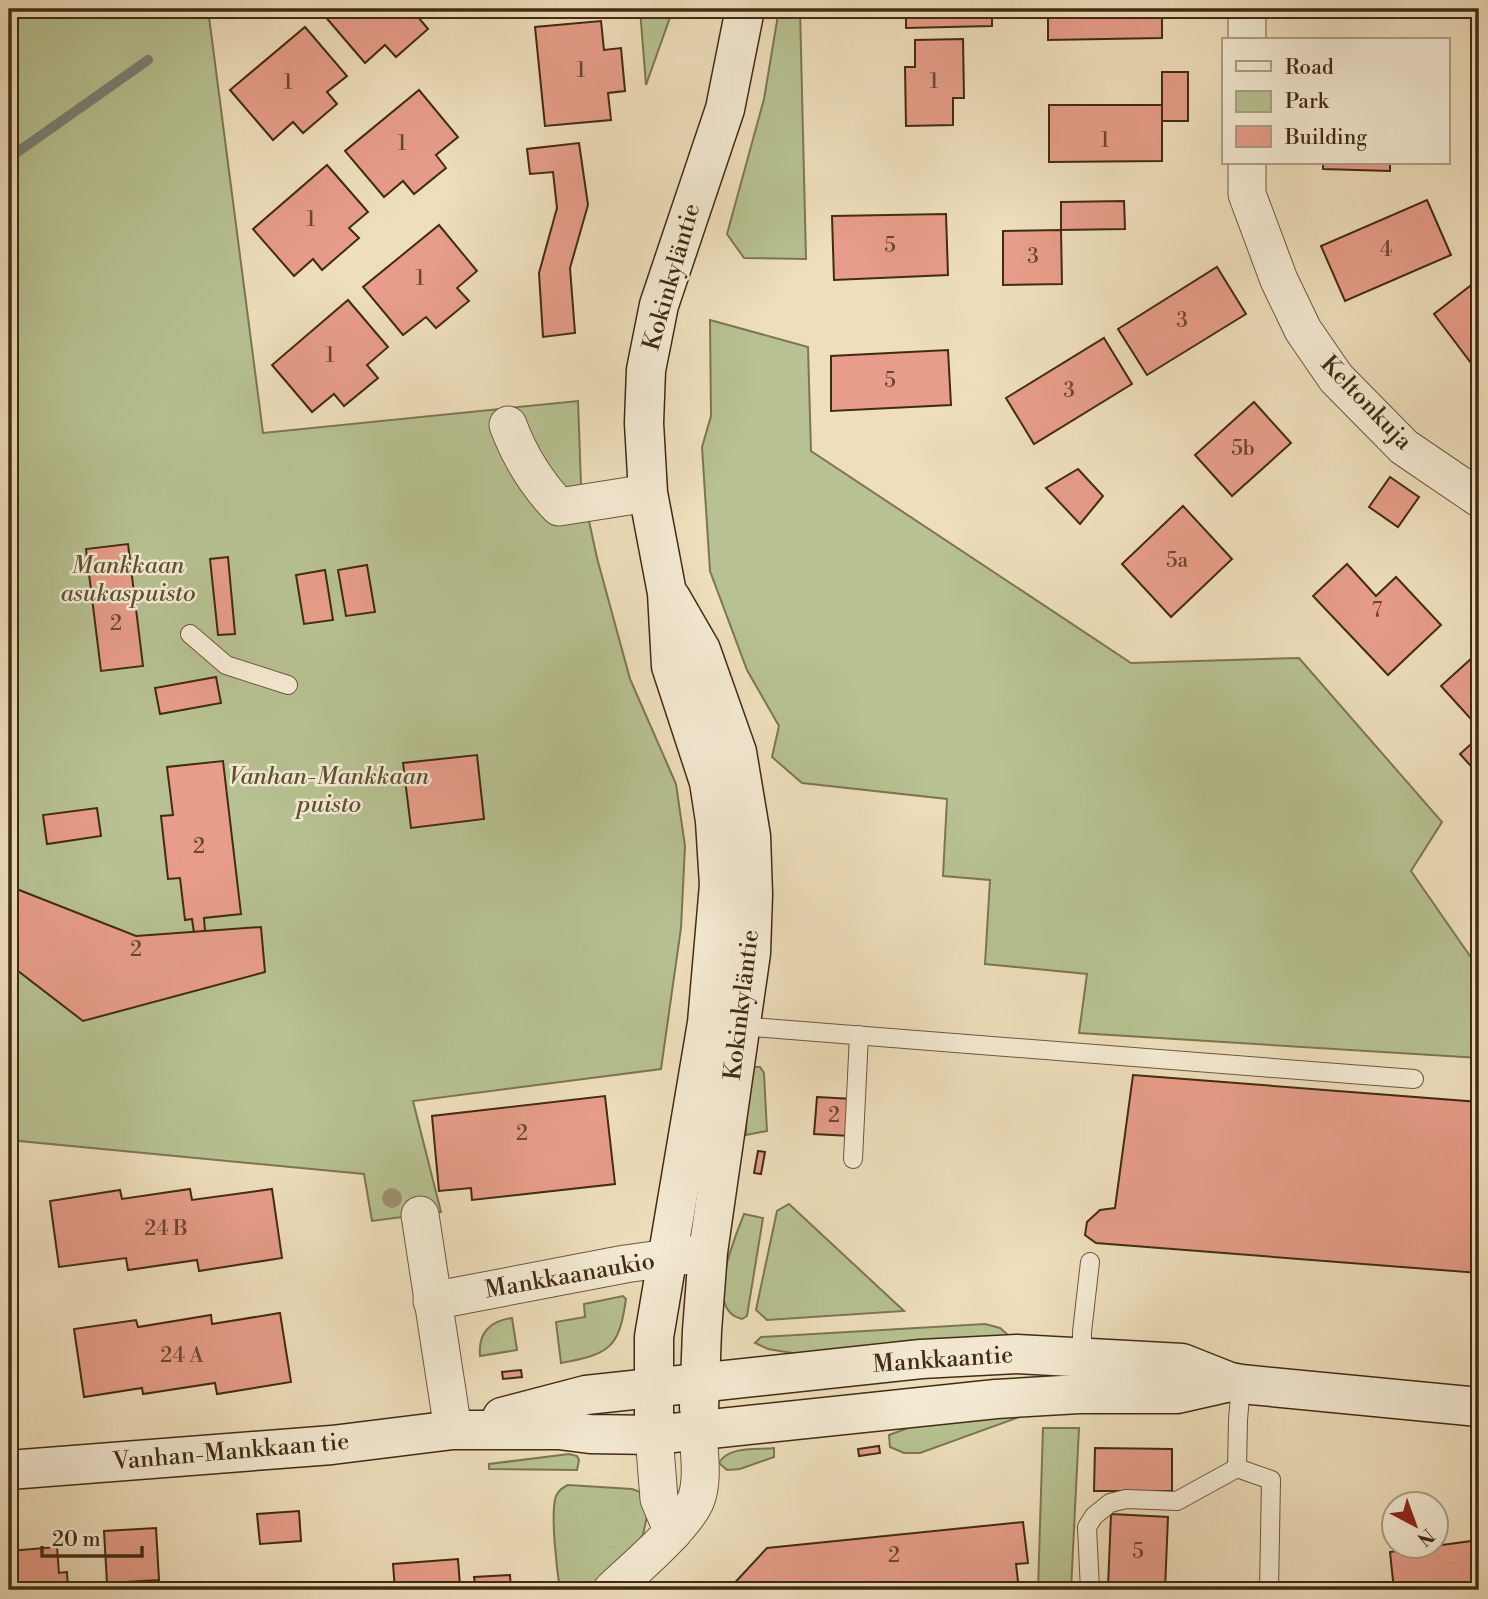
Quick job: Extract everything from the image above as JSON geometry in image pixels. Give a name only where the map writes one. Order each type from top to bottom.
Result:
[{"type":"main road","name":"Kokinkyläntie","points":[[698,1431],[725,1025],[719,885],[715,821],[709,782],[671,666],[667,593],[648,493],[644,423],[646,370],[659,305],[725,109],[745,9]]},
{"type":"main road","name":"Kokinkyläntie","points":[[654,1435],[654,1337],[669,1259],[725,1025]]},
{"type":"main road","name":"Mankkaantie","points":[[654,1389],[921,1359],[1017,1354],[1182,1363],[1236,1383],[1479,1406]]},
{"type":"main road","name":"Mankkaantie","points":[[654,1435],[996,1399],[1079,1394],[1177,1394],[1236,1383]]},
{"type":"main road","name":"Vanhan-Mankkaan tie","points":[[453,1430],[586,1395],[654,1389]]},
{"type":"main road","name":"Vanhan-Mankkaan tie","points":[[9,1470],[332,1445],[453,1430],[559,1430],[590,1434],[654,1435]]},
{"type":"street","points":[[1247,9],[1247,38]]},
{"type":"street","name":"Keltonkuja","points":[[1247,164],[1247,194],[1279,280],[1303,330],[1336,378],[1404,446],[1479,498]]},
{"type":"street","points":[[508,425],[521,458],[540,488],[559,507],[648,493]]},
{"type":"street","points":[[420,1215],[453,1430]]},
{"type":"street","name":"Mankkaanaukio","points":[[432,1301],[708,1252]]},
{"type":"street","points":[[612,1590],[673,1532],[695,1502],[699,1477],[698,1431]]},
{"type":"street","points":[[654,1435],[659,1499],[673,1532]]},
{"type":"lane","points":[[190,634],[226,665],[288,685]]},
{"type":"lane","points":[[725,1025],[1414,1079]]},
{"type":"lane","points":[[853,1159],[859,1035]]},
{"type":"lane","points":[[1079,1394],[1090,1262]]},
{"type":"lane","points":[[1236,1383],[1237,1468]]},
{"type":"lane","points":[[1090,1590],[1087,1527],[1094,1516],[1110,1503],[1126,1499],[1177,1501],[1237,1468],[1271,1480],[1269,1590]]},
{"type":"green space","name":"Vanhan-Mankkaan puisto","points":[[9,9],[208,9],[263,433],[578,401],[581,484],[597,558],[630,679],[676,784],[685,846],[681,928],[661,1069],[413,1101],[441,1212],[372,1221],[364,1174],[9,1140]]},
{"type":"green space","points":[[640,9],[673,9],[646,85]]},
{"type":"green space","points":[[779,9],[800,9],[806,259],[744,258],[727,234],[764,99]]},
{"type":"green space","points":[[710,320],[808,347],[811,451],[1131,663],[1299,658],[1442,822],[1411,871],[1479,969],[1479,1058],[1079,1033],[1087,974],[985,964],[990,880],[943,876],[947,799],[802,783],[772,757],[779,726],[747,670],[710,571],[702,447],[711,416]]},
{"type":"green space","points":[[754,1067],[760,1067],[764,1073],[767,1131],[746,1135],[748,1072]]},
{"type":"green space","points":[[789,1204],[904,1311],[767,1320],[756,1310],[777,1211]]},
{"type":"green space","points":[[744,1214],[763,1218],[747,1316],[742,1319],[730,1313],[724,1302],[723,1288],[729,1255]]},
{"type":"green space","points":[[623,1296],[626,1299],[620,1329],[609,1346],[590,1356],[561,1363],[556,1322],[585,1317],[584,1304]]},
{"type":"green space","points":[[512,1318],[517,1350],[480,1356],[481,1341],[487,1330],[497,1322]]},
{"type":"green space","points":[[985,1324],[1000,1328],[1008,1335],[1009,1341],[840,1361],[768,1349],[755,1343],[761,1337]]},
{"type":"green space","points":[[1025,1415],[920,1453],[904,1453],[890,1447],[889,1435],[924,1422]]},
{"type":"green space","points":[[1043,1428],[1079,1428],[1071,1590],[1038,1590]]},
{"type":"green space","points":[[774,1448],[774,1457],[740,1469],[727,1470],[719,1463],[736,1451]]},
{"type":"green space","points":[[569,1454],[577,1456],[579,1460],[577,1470],[489,1469],[489,1464]]},
{"type":"green space","points":[[568,1485],[632,1489],[643,1493],[648,1511],[643,1535],[600,1590],[560,1590],[554,1504],[558,1492]]},
{"type":"building","points":[[329,9],[428,9],[418,17],[428,29],[396,57],[385,45],[365,63],[323,14]]},
{"type":"building","points":[[906,9],[992,9],[992,26],[906,28]]},
{"type":"building","points":[[1048,9],[1162,9],[1162,38],[1048,40]]},
{"type":"building","points":[[1417,9],[1469,9],[1469,14],[1417,14]]},
{"type":"building","points":[[601,21],[604,50],[621,48],[625,91],[608,93],[611,120],[545,126],[535,27]]},
{"type":"building","points":[[305,27],[347,76],[327,92],[337,104],[303,133],[293,122],[273,140],[230,90]]},
{"type":"building","points":[[963,39],[964,98],[953,98],[953,125],[906,126],[905,67],[915,67],[915,40]]},
{"type":"building","points":[[1162,72],[1188,72],[1188,121],[1162,121]]},
{"type":"building","points":[[419,90],[458,137],[436,155],[446,168],[414,194],[403,181],[384,197],[345,151]]},
{"type":"building","points":[[1049,105],[1162,105],[1162,161],[1049,162]]},
{"type":"building","points":[[579,143],[588,205],[570,268],[575,333],[543,337],[539,273],[557,208],[553,172],[530,174],[527,149]]},
{"type":"building","points":[[1323,164],[1390,164],[1390,171],[1323,169]]},
{"type":"building","points":[[327,165],[368,212],[349,228],[359,238],[322,270],[313,259],[294,276],[253,229]]},
{"type":"building","points":[[1427,200],[1451,255],[1345,301],[1321,246]]},
{"type":"building","points":[[1124,201],[1125,229],[1061,230],[1061,202]]},
{"type":"building","points":[[946,214],[948,275],[834,280],[832,216]]},
{"type":"building","points":[[439,225],[477,271],[457,288],[469,301],[436,328],[426,317],[403,335],[363,287]]},
{"type":"building","points":[[1061,230],[1062,284],[1003,285],[1003,231]]},
{"type":"building","points":[[1217,267],[1246,314],[1147,375],[1118,329]]},
{"type":"building","points":[[1479,279],[1479,362],[1474,367],[1434,314]]},
{"type":"building","points":[[348,300],[388,347],[367,365],[378,378],[344,406],[334,394],[312,412],[272,365]]},
{"type":"building","points":[[1104,338],[1132,384],[1034,444],[1006,398]]},
{"type":"building","points":[[948,350],[951,405],[831,411],[831,356]]},
{"type":"building","points":[[1254,402],[1291,443],[1232,496],[1195,455]]},
{"type":"building","points":[[1078,469],[1103,496],[1080,524],[1046,488]]},
{"type":"building","points":[[1390,477],[1419,497],[1398,527],[1369,507]]},
{"type":"building","points":[[1183,506],[1232,559],[1171,617],[1122,564]]},
{"type":"building","points":[[128,544],[143,666],[101,671],[86,549]]},
{"type":"building","points":[[228,557],[235,634],[218,635],[210,559]]},
{"type":"building","points":[[1347,564],[1376,596],[1396,577],[1441,625],[1388,675],[1313,596]]},
{"type":"building","points":[[367,565],[375,612],[346,616],[338,570]]},
{"type":"building","points":[[325,570],[333,620],[304,624],[296,575]]},
{"type":"building","points":[[1473,657],[1479,664],[1479,728],[1441,686]]},
{"type":"building","points":[[216,677],[221,703],[160,714],[155,688]]},
{"type":"building","points":[[1479,737],[1479,775],[1460,754]]},
{"type":"building","points":[[477,755],[484,819],[411,828],[403,763]]},
{"type":"building","points":[[223,761],[241,914],[204,918],[205,931],[194,933],[192,919],[185,920],[180,878],[168,879],[161,816],[173,815],[167,767]]},
{"type":"building","points":[[97,808],[101,836],[47,844],[43,815]]},
{"type":"building","points":[[9,886],[136,936],[261,927],[265,972],[83,1021],[9,964]]},
{"type":"building","points":[[1133,1075],[1479,1102],[1479,1273],[1096,1243],[1085,1235],[1087,1222],[1100,1210],[1115,1208]]},
{"type":"building","points":[[605,1096],[615,1184],[472,1200],[471,1188],[439,1191],[432,1116]]},
{"type":"building","points":[[817,1097],[853,1099],[850,1136],[814,1134]]},
{"type":"building","points":[[758,1151],[765,1152],[761,1174],[754,1173]]},
{"type":"building","points":[[190,1189],[192,1200],[272,1189],[282,1258],[199,1271],[197,1260],[128,1270],[126,1258],[59,1267],[50,1201],[120,1190],[122,1199]]},
{"type":"building","points":[[280,1313],[291,1382],[217,1394],[215,1383],[143,1394],[142,1388],[84,1397],[74,1329],[136,1320],[138,1327],[211,1315],[212,1324]]},
{"type":"building","points":[[521,1370],[522,1377],[503,1379],[502,1372]]},
{"type":"building","points":[[879,1446],[880,1453],[859,1456],[858,1449]]},
{"type":"building","points":[[1095,1448],[1172,1449],[1172,1491],[1094,1491]]},
{"type":"building","points":[[299,1511],[301,1541],[260,1544],[257,1514]]},
{"type":"building","points":[[1111,1514],[1168,1517],[1165,1590],[1108,1587]]},
{"type":"building","points":[[1023,1522],[1028,1563],[1016,1564],[1019,1590],[728,1590],[767,1548]]},
{"type":"building","points":[[156,1528],[159,1580],[107,1583],[104,1531]]},
{"type":"building","points":[[1479,1540],[1479,1590],[1394,1590],[1391,1560],[1450,1560],[1450,1544]]},
{"type":"building","points":[[57,1547],[59,1573],[67,1572],[68,1590],[9,1590],[9,1551]]},
{"type":"building","points":[[458,1559],[460,1586],[475,1584],[474,1577],[510,1575],[511,1590],[395,1590],[393,1564]]},
{"type":"waterway","points":[[9,158],[148,60]]},
{"type":"park label","name":"Mankkaan asukaspuisto","points":[[128,580]]}]
